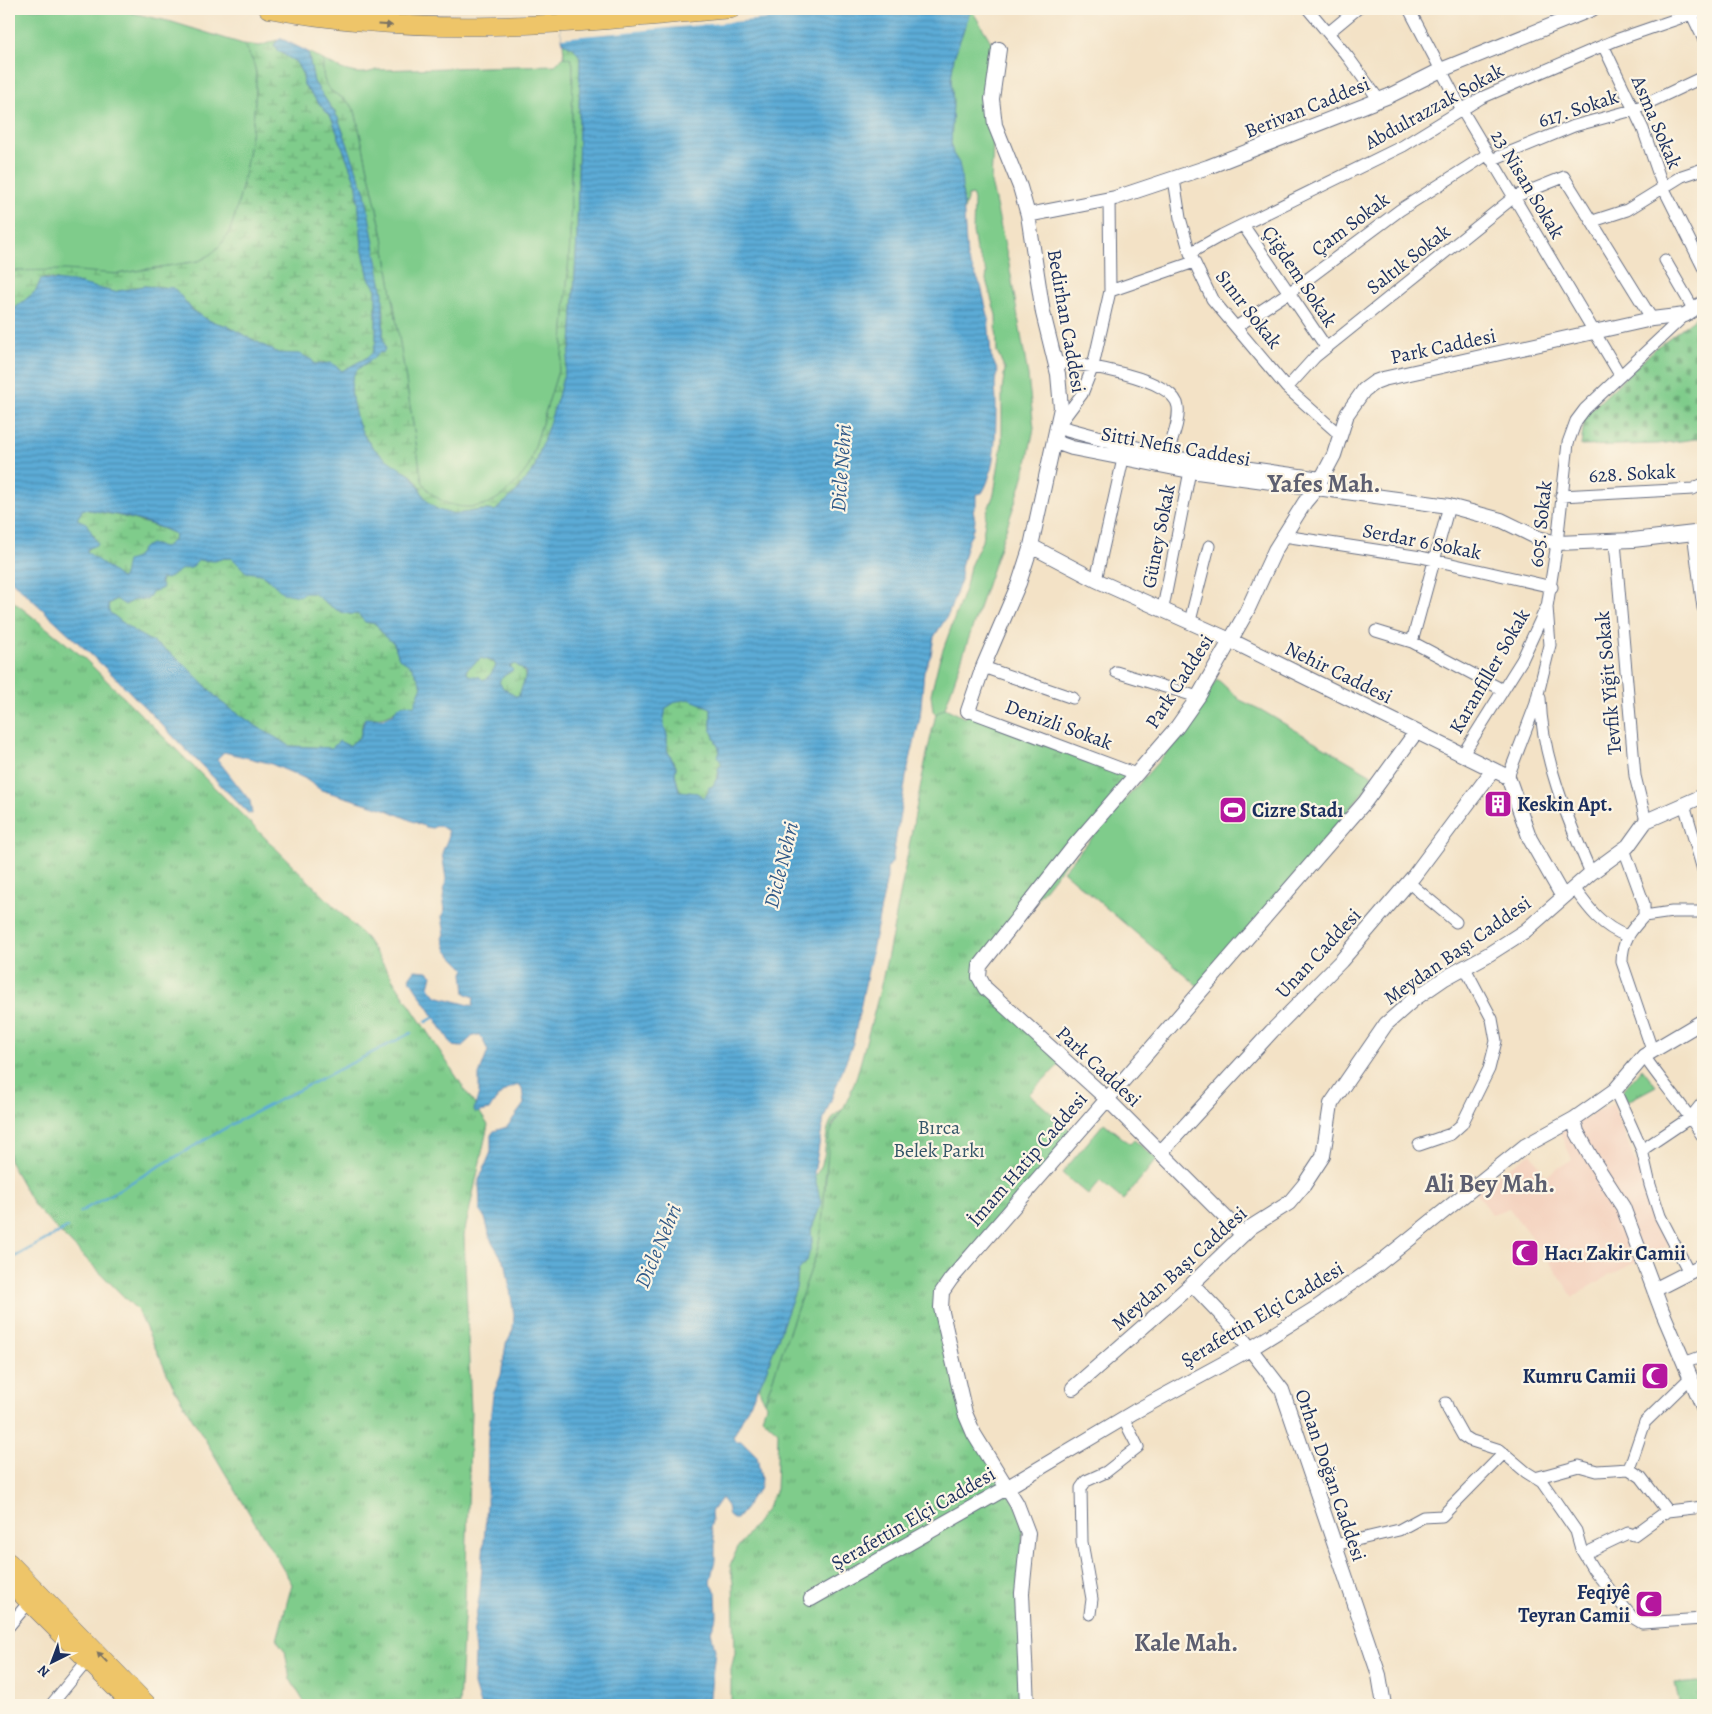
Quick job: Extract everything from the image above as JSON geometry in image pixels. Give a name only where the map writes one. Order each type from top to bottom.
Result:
[{"type":"main road","points":[[268,9],[309,17],[371,24],[432,27],[557,25],[732,9]]},
{"type":"main road","points":[[9,1562],[148,1705]]},
{"type":"main road","points":[[9,1582],[132,1705]]},
{"type":"street","points":[[1308,9],[1328,32],[1379,100]]},
{"type":"street","points":[[1328,32],[1356,9]]},
{"type":"street","name":"23 Nisan Sokak","points":[[1409,9],[1462,110],[1620,375]]},
{"type":"street","name":"Berivan Caddesi","points":[[1028,215],[1109,200],[1174,179],[1379,100],[1441,70],[1592,9]]},
{"type":"street","name":"Abdulrazzak Sokak","points":[[1110,291],[1192,258],[1243,226],[1403,146],[1489,94],[1603,45],[1703,10]]},
{"type":"street","points":[[1692,15],[1703,38]]},
{"type":"street","name":"Asma Sokak","points":[[1603,45],[1643,129],[1664,188],[1703,267]]},
{"type":"street","name":"Bedirhan Caddesi","points":[[968,711],[983,667],[1019,583],[1031,546],[1061,408],[1055,362],[1043,313],[1028,215],[1020,187],[995,126],[992,98],[999,49]]},
{"type":"street","name":"617. Sokak","points":[[1490,157],[1574,126],[1633,110],[1703,77]]},
{"type":"street","name":"Çam Sokak","points":[[1236,326],[1288,292],[1400,210],[1490,157]]},
{"type":"street","points":[[1652,319],[1593,222],[1628,210],[1682,176],[1703,170]]},
{"type":"street","name":"Saltık Sokak","points":[[1287,388],[1326,347],[1514,197],[1564,177],[1593,222]]},
{"type":"street","name":"Sınır Sokak","points":[[1174,179],[1180,218],[1192,258],[1212,299],[1287,388],[1340,435]]},
{"type":"street","points":[[1109,200],[1110,291],[1093,366],[1082,394],[1058,427],[1167,456],[1318,484]]},
{"type":"street","name":"Çiğdem Sokak","points":[[1243,226],[1326,347]]},
{"type":"street","points":[[1665,260],[1694,310]]},
{"type":"street","name":"Park Caddesi","points":[[1243,1235],[1106,1098],[984,988],[979,972],[985,958],[1075,844],[1177,727],[1198,697],[1284,536],[1318,484],[1334,455],[1347,414],[1364,390],[1375,382],[1694,310]]},
{"type":"street","name":"605. Sokak","points":[[1508,777],[1535,706],[1550,645],[1547,606],[1558,543],[1561,496],[1568,443],[1576,421],[1585,409],[1620,375],[1694,310]]},
{"type":"street","points":[[1055,362],[1093,366],[1163,388],[1173,396],[1178,405],[1178,417],[1167,456]]},
{"type":"street","name":"Sitti Nefis Caddesi","points":[[1055,442],[1072,448],[1123,459],[1190,471],[1318,484],[1449,506],[1501,520],[1538,538],[1558,543],[1615,542],[1698,532]]},
{"type":"street","points":[[1096,580],[1123,459]]},
{"type":"street","name":"Güney Sokak","points":[[1163,608],[1190,471]]},
{"type":"street","name":"628. Sokak","points":[[1561,496],[1693,489],[1703,484]]},
{"type":"street","points":[[1412,642],[1449,506]]},
{"type":"street","points":[[1698,532],[1703,608]]},
{"type":"street","name":"Serdar 6 Sokak","points":[[1284,536],[1435,560],[1552,586]]},
{"type":"street","name":"Tevfik Yiğit Sokak","points":[[1615,542],[1635,776],[1646,821]]},
{"type":"street","name":"Nehir Caddesi","points":[[1031,546],[1096,580],[1163,608],[1230,640],[1508,777]]},
{"type":"street","points":[[1190,621],[1209,546]]},
{"type":"street","name":"Karanfiller Sokak","points":[[1463,754],[1522,660],[1547,606]]},
{"type":"street","points":[[1376,631],[1412,642],[1503,690]]},
{"type":"street","points":[[983,667],[1072,698]]},
{"type":"street","points":[[1116,672],[1198,697]]},
{"type":"street","points":[[1540,686],[1541,726],[1554,772],[1591,873]]},
{"type":"street","name":"Denizli Sokak","points":[[968,711],[1136,774]]},
{"type":"street","name":"İmam Hatip Caddesi","points":[[1027,1705],[1022,1593],[1028,1533],[1008,1487],[977,1440],[965,1413],[943,1322],[942,1292],[951,1279],[1106,1098],[1365,802],[1416,732]]},
{"type":"street","name":"Unan Caddesi","points":[[1161,1152],[1266,1038],[1341,961],[1408,882],[1493,770]]},
{"type":"street","points":[[1508,777],[1530,838],[1568,893],[1585,904],[1607,927],[1628,936]]},
{"type":"street","name":"Meydan Başı Caddesi","points":[[1073,1388],[1192,1284],[1243,1235],[1289,1203],[1304,1185],[1323,1156],[1331,1104],[1386,1024],[1413,1000],[1525,931],[1591,873],[1624,849],[1646,821],[1703,796]]},
{"type":"street","points":[[1684,804],[1703,870]]},
{"type":"street","points":[[1624,849],[1644,904],[1644,916],[1622,947],[1622,962],[1648,1053],[1667,1090],[1691,1117],[1703,1138]]},
{"type":"street","points":[[1408,882],[1456,922]]},
{"type":"street","points":[[1644,916],[1672,912],[1703,912]]},
{"type":"street","points":[[1419,1145],[1451,1134],[1462,1124],[1491,1060],[1496,1041],[1492,1019],[1465,968]]},
{"type":"street","name":"Şerafettin Elçi Caddesi","points":[[811,1599],[1008,1487],[1123,1418],[1250,1349],[1376,1266],[1525,1146],[1574,1119],[1615,1090],[1648,1053],[1703,1021]]},
{"type":"street","points":[[1615,1090],[1632,1124],[1642,1150],[1660,1216],[1698,1270],[1654,1290]]},
{"type":"street","points":[[1642,1150],[1691,1117],[1703,1102]]},
{"type":"street","points":[[1574,1119],[1578,1132],[1592,1159],[1623,1207],[1654,1290],[1703,1407]]},
{"type":"street","name":"Orhan Doğan Caddesi","points":[[1192,1284],[1218,1310],[1282,1390],[1379,1676],[1384,1705]]},
{"type":"street","points":[[1684,1363],[1703,1356]]},
{"type":"street","points":[[1629,1469],[1645,1422],[1690,1378]]},
{"type":"street","points":[[1446,1402],[1463,1436],[1469,1440],[1500,1450],[1542,1482],[1576,1531],[1584,1554],[1593,1568],[1632,1617],[1642,1623],[1703,1619]]},
{"type":"street","points":[[1090,1614],[1092,1599],[1082,1542],[1081,1488],[1086,1481],[1106,1472],[1138,1447],[1123,1418]]},
{"type":"street","points":[[1334,1544],[1399,1530],[1423,1517],[1442,1516],[1504,1453]]},
{"type":"street","points":[[1535,1478],[1579,1466],[1597,1471],[1629,1469],[1645,1482],[1667,1511]]},
{"type":"street","points":[[1584,1554],[1628,1533],[1634,1535],[1667,1511],[1703,1507]]},
{"type":"street","points":[[9,1626],[29,1602]]},
{"type":"street","points":[[50,1705],[87,1661]]},
{"type":"shaded area","points":[[1613,1104],[1668,1246],[1606,1277],[1573,1297],[1547,1258],[1509,1208],[1492,1214],[1475,1191],[1531,1153],[1546,1176],[1572,1159],[1559,1131]]},
{"type":"green space","points":[[9,9],[115,9],[172,22],[243,44],[255,68],[253,124],[234,219],[226,237],[212,253],[199,261],[117,274],[9,271]]},
{"type":"green space","points":[[971,9],[998,53],[991,182],[1009,264],[1028,376],[1034,428],[1019,491],[945,708],[936,714],[933,711],[931,694],[939,661],[966,586],[970,566],[982,541],[986,515],[994,494],[1002,443],[1002,390],[1005,369],[997,352],[996,315],[986,280],[987,272],[976,250],[973,232],[974,200],[972,195],[968,196],[962,217],[963,197],[959,163],[953,154],[951,145],[953,102],[951,79],[954,57]]},
{"type":"green space","points":[[277,40],[274,45],[278,51],[296,62],[303,75],[304,85],[332,119],[357,186],[362,246],[369,278],[376,289],[376,341],[373,352],[368,357],[342,371],[338,367],[322,362],[315,364],[278,353],[227,326],[210,321],[194,312],[174,288],[143,286],[114,292],[48,278],[41,279],[36,291],[13,310],[9,308],[9,271],[65,270],[117,274],[199,261],[220,245],[229,232],[234,219],[253,124],[255,68],[243,44],[260,46]]},
{"type":"green space","points":[[563,43],[573,47],[580,57],[577,238],[571,346],[558,397],[534,469],[516,492],[495,511],[446,512],[439,510],[428,502],[411,475],[391,463],[373,448],[362,433],[355,416],[351,383],[354,374],[359,368],[385,348],[383,338],[384,312],[365,193],[338,118],[314,82],[308,52],[323,60],[323,73],[328,88],[350,104],[355,111],[383,237],[422,481],[428,490],[444,502],[463,507],[474,507],[484,505],[504,494],[518,481],[529,466],[562,358],[570,242],[573,64],[571,59],[564,57]]},
{"type":"green space","points":[[564,57],[571,59],[573,64],[570,242],[562,358],[529,466],[518,481],[498,498],[484,505],[463,507],[453,505],[435,497],[422,481],[383,237],[355,111],[350,104],[328,88],[323,73],[323,60],[342,69],[362,73],[376,70],[555,65]]},
{"type":"green space","points":[[1703,312],[1703,438],[1658,444],[1581,446],[1584,422],[1588,413],[1657,347]]},
{"type":"green space","points":[[83,509],[153,525],[175,534],[174,540],[165,547],[155,545],[143,548],[122,579],[86,552],[91,547],[95,536],[77,519]]},
{"type":"green space","points":[[232,558],[242,568],[261,574],[271,582],[302,593],[313,593],[339,611],[358,614],[365,622],[376,624],[383,634],[394,643],[399,658],[412,667],[422,686],[415,706],[400,707],[389,715],[363,720],[360,737],[349,746],[339,741],[332,748],[290,746],[222,703],[185,665],[166,650],[135,632],[109,612],[108,605],[116,599],[128,604],[156,589],[161,589],[161,578],[182,569],[191,568],[199,560]]},
{"type":"green space","points":[[9,598],[83,657],[366,938],[488,1125],[464,1235],[471,1411],[465,1602],[459,1705],[306,1705],[290,1679],[285,1651],[277,1640],[292,1584],[174,1388],[138,1311],[35,1207],[9,1161]]},
{"type":"green space","points":[[481,658],[494,662],[496,666],[488,678],[482,680],[468,675],[466,670]]},
{"type":"green space","points":[[517,664],[524,671],[525,678],[519,696],[515,697],[503,688],[499,682],[502,677],[512,671],[510,665]]},
{"type":"green space","name":"Cizre Stadı","points":[[1217,679],[1240,700],[1261,710],[1375,777],[1323,842],[1198,986],[1063,871],[1178,739]]},
{"type":"green space","points":[[689,699],[711,708],[711,730],[720,751],[722,764],[714,785],[704,798],[697,793],[680,791],[675,775],[676,766],[667,750],[667,735],[663,723],[666,708],[677,701]]},
{"type":"green space","name":"Bırca Belek Parkı","points":[[945,708],[965,718],[968,711],[1136,774],[979,972],[1065,1059],[1029,1094],[1075,1134],[942,1292],[965,1413],[1022,1516],[1027,1705],[731,1705],[731,1669],[735,1653],[733,1583],[730,1565],[738,1547],[767,1508],[776,1489],[778,1432],[762,1417],[766,1406],[765,1401],[817,1252],[822,1227],[829,1137],[854,1082],[878,998],[936,714]]},
{"type":"green space","points":[[1642,1068],[1656,1086],[1628,1101],[1622,1091]]},
{"type":"green space","points":[[843,1109],[832,1125],[825,1179],[822,1227],[817,1252],[765,1401],[760,1391],[760,1384],[796,1288],[798,1271],[805,1264],[812,1242],[811,1230],[821,1204],[814,1176],[820,1169],[823,1160],[830,1123],[835,1115]]},
{"type":"green space","points":[[1104,1123],[1130,1144],[1134,1140],[1157,1159],[1123,1200],[1100,1181],[1088,1195],[1062,1173]]},
{"type":"green space","points":[[1703,1683],[1703,1705],[1680,1705],[1675,1684]]},
{"type":"water","name":"Dicle Nehri","points":[[557,9],[971,9],[954,57],[951,79],[953,102],[951,145],[961,173],[967,258],[981,286],[988,316],[991,356],[998,372],[995,382],[996,424],[993,462],[987,484],[982,493],[976,494],[976,505],[973,511],[974,528],[968,541],[961,567],[961,580],[948,615],[934,637],[931,655],[924,671],[920,718],[906,777],[892,862],[887,869],[887,878],[853,1043],[824,1118],[814,1173],[821,1204],[811,1230],[812,1242],[807,1261],[798,1271],[796,1288],[765,1374],[733,1437],[736,1441],[742,1441],[757,1456],[761,1479],[759,1490],[751,1497],[746,1508],[737,1519],[729,1516],[727,1506],[721,1498],[711,1512],[712,1521],[710,1528],[715,1542],[715,1560],[710,1582],[716,1592],[717,1617],[711,1631],[715,1650],[709,1705],[480,1705],[474,1685],[475,1652],[473,1634],[480,1592],[487,1503],[488,1438],[493,1395],[501,1375],[506,1344],[513,1330],[514,1315],[506,1265],[491,1240],[485,1218],[480,1211],[479,1180],[491,1152],[491,1135],[494,1131],[507,1127],[524,1104],[522,1088],[519,1085],[501,1094],[489,1110],[475,1113],[474,1110],[479,1093],[479,1075],[488,1051],[483,1040],[478,1035],[473,1036],[461,1047],[453,1046],[409,978],[415,970],[428,971],[432,975],[429,987],[436,996],[473,1006],[474,997],[465,993],[463,973],[465,969],[447,951],[443,938],[445,934],[442,917],[445,909],[443,898],[446,879],[442,853],[448,838],[448,831],[439,825],[432,828],[426,827],[385,809],[321,790],[304,778],[269,763],[224,752],[217,759],[250,801],[252,814],[248,813],[117,679],[9,578],[9,308],[13,310],[36,291],[41,279],[73,282],[114,292],[143,286],[174,288],[194,312],[210,321],[227,326],[278,353],[300,354],[312,360],[314,364],[332,363],[342,371],[368,357],[373,352],[376,341],[376,289],[369,278],[362,246],[357,186],[332,119],[304,85],[303,75],[296,62],[278,51],[274,45],[280,38],[308,52],[314,82],[338,118],[365,193],[383,294],[383,338],[385,348],[383,353],[380,352],[354,374],[351,389],[352,400],[361,430],[372,447],[388,461],[414,478],[424,497],[439,510],[453,513],[481,510],[495,511],[516,492],[534,469],[558,397],[571,346],[577,238],[580,57],[573,47],[563,43]],"holes":[[[83,509],[118,515],[164,529],[175,534],[174,540],[165,547],[150,544],[143,548],[136,558],[127,561],[122,579],[87,552],[87,549],[98,544],[86,523],[77,519]],[[232,558],[246,572],[261,574],[283,593],[300,596],[303,593],[313,593],[339,611],[358,614],[365,622],[376,624],[385,637],[394,643],[399,658],[412,667],[422,686],[414,706],[407,704],[398,707],[393,714],[382,719],[365,718],[360,737],[349,746],[339,741],[332,748],[290,746],[222,703],[185,665],[166,650],[135,632],[109,612],[108,604],[116,599],[125,605],[135,599],[147,600],[152,592],[163,588],[160,583],[161,578],[167,579],[182,569],[191,568],[199,560],[215,561]],[[481,658],[494,662],[496,666],[488,678],[483,680],[480,677],[468,675],[466,670]],[[515,664],[525,671],[526,675],[519,696],[515,696],[503,688],[499,682],[502,677],[513,670],[509,666]],[[689,699],[711,708],[711,730],[720,751],[718,757],[722,764],[718,769],[719,775],[712,787],[709,787],[708,793],[704,798],[697,793],[679,791],[675,775],[676,767],[667,750],[667,735],[663,723],[666,708],[677,701]]]},
{"type":"pier","points":[[557,9],[872,9],[562,38]]},
{"type":"waterway","points":[[426,1022],[438,1015]]},
{"type":"waterway","points":[[80,1212],[236,1122],[411,1033]]},
{"type":"waterway","points":[[9,1260],[67,1228]]},
{"type":"place","name":"Keskin Apt.","points":[[1498,804]]},
{"type":"place","name":"Cizre Stadı","points":[[1233,810]]},
{"type":"place","name":"Hacı Zakir Camii","points":[[1525,1253]]},
{"type":"place","name":"Kumru Camii","points":[[1655,1376]]},
{"type":"place","name":"Feqiyê Teyran Camii","points":[[1649,1604]]},
{"type":"district","name":"Yafes Mah.","points":[[1324,483]]},
{"type":"district","name":"Ali Bey Mah.","points":[[1490,1183]]},
{"type":"district","name":"Kale Mah.","points":[[1186,1642]]}]
